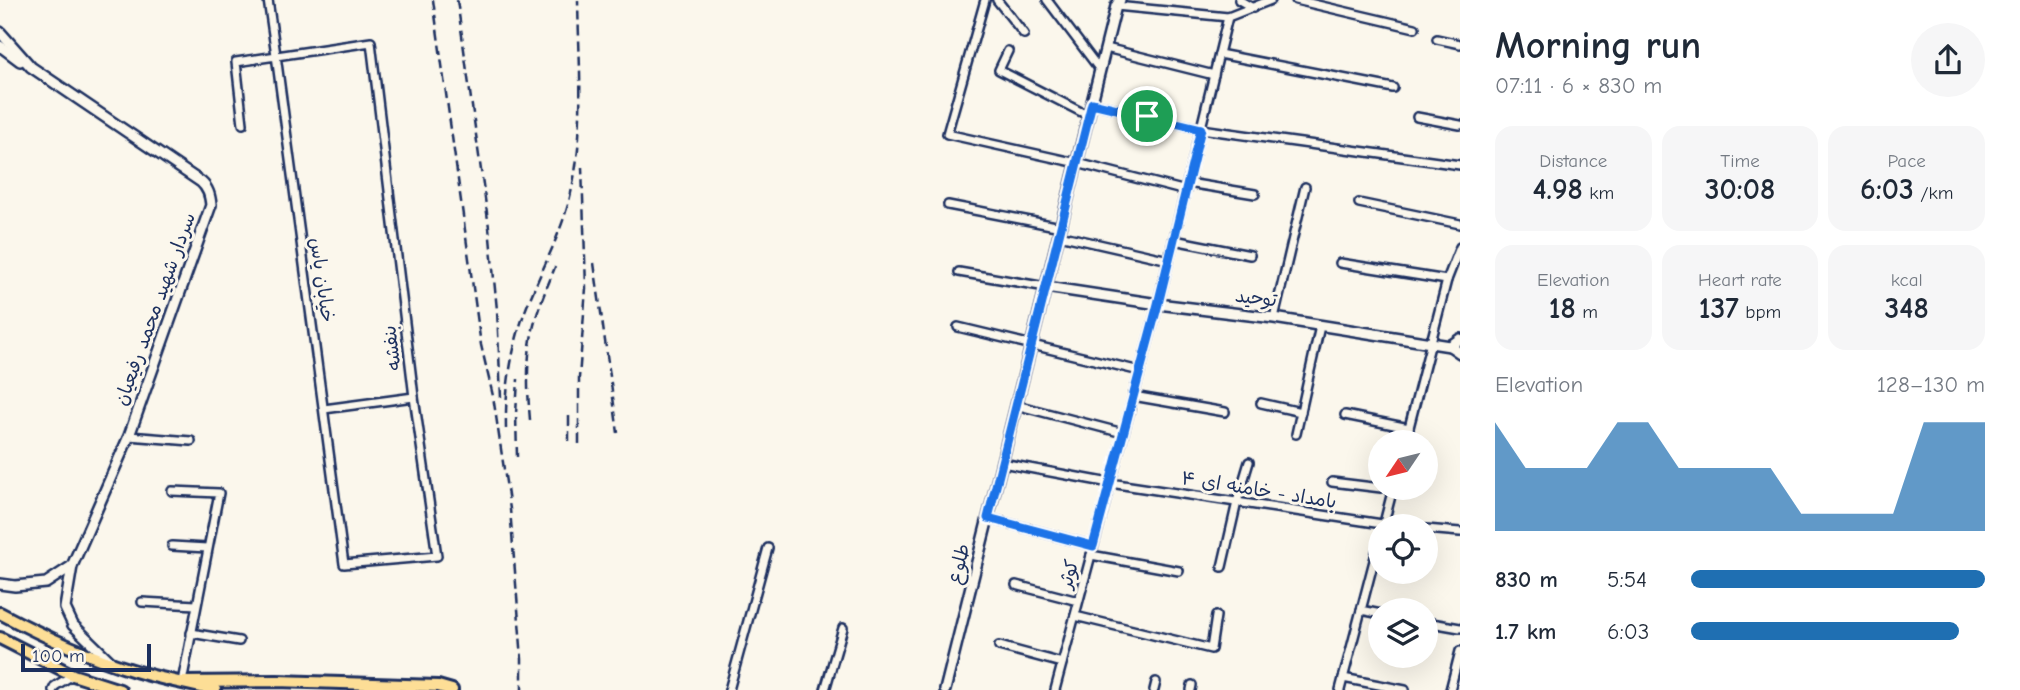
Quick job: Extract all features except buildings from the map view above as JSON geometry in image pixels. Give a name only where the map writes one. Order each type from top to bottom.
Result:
[{"type":"main road","points":[[0,613],[59,642],[112,663],[215,690]]},
{"type":"main road","points":[[0,638],[74,675],[120,690]]},
{"type":"main road","points":[[182,682],[438,686],[452,690]]},
{"type":"street","name":"خیابان یاس","points":[[268,0],[344,564]]},
{"type":"street","points":[[985,0],[947,134],[1187,187],[1255,194]]},
{"type":"street","points":[[998,0],[1024,34]]},
{"type":"street","points":[[1047,0],[1100,70]]},
{"type":"street","points":[[1239,0],[1253,8]]},
{"type":"street","points":[[1118,3],[1228,18],[1271,0]]},
{"type":"street","points":[[1296,0],[1415,28]]},
{"type":"street","name":"طلوع","points":[[945,690],[1118,3]]},
{"type":"street","name":"کوثر","points":[[1055,690],[1158,304],[1228,18]]},
{"type":"street","name":"سردار شهید محمد رفیعیان","points":[[0,32],[31,67],[201,182],[210,196],[211,205],[129,436],[72,566],[65,608],[73,625],[112,663]]},
{"type":"street","points":[[1437,38],[1460,44]]},
{"type":"street","name":"بنفشه","points":[[276,55],[370,42],[414,397],[437,556],[344,564]]},
{"type":"street","points":[[0,47],[31,67]]},
{"type":"street","points":[[1106,48],[1214,75]]},
{"type":"street","points":[[1008,51],[999,70],[1089,116]]},
{"type":"street","points":[[1219,54],[1393,88]]},
{"type":"street","points":[[243,124],[236,62],[276,55]]},
{"type":"street","points":[[1092,103],[1201,129],[1460,165]]},
{"type":"street","points":[[1417,117],[1460,125]]},
{"type":"street","points":[[1274,318],[1305,187]]},
{"type":"street","points":[[1359,204],[1460,224]]},
{"type":"street","points":[[948,205],[1169,260]]},
{"type":"street","points":[[1174,240],[1250,255]]},
{"type":"street","points":[[1345,415],[1409,428],[1447,280],[1460,247]]},
{"type":"street","points":[[1340,263],[1447,280]]},
{"type":"street","points":[[958,272],[1046,287]]},
{"type":"street","name":"توحید","points":[[1046,287],[1274,318],[1450,346]]},
{"type":"street","points":[[1296,434],[1320,326]]},
{"type":"street","points":[[958,327],[1140,371]]},
{"type":"street","points":[[1460,340],[1450,346],[1460,353]]},
{"type":"street","points":[[1133,396],[1225,412]]},
{"type":"street","points":[[324,409],[414,397]]},
{"type":"street","points":[[1261,403],[1301,412]]},
{"type":"street","points":[[1017,405],[1124,433]]},
{"type":"street","points":[[129,436],[191,441]]},
{"type":"street","points":[[1223,567],[1249,462]]},
{"type":"street","name":"بامداد - خامنه ای ۴","points":[[1002,463],[1368,524]]},
{"type":"street","points":[[1332,481],[1368,486]]},
{"type":"street","points":[[172,491],[219,493],[182,682]]},
{"type":"street","points":[[988,518],[1093,546]]},
{"type":"street","points":[[1438,530],[1460,532]]},
{"type":"street","points":[[172,546],[207,548]]},
{"type":"street","points":[[729,690],[768,548]]},
{"type":"street","points":[[1091,555],[1179,571]]},
{"type":"street","points":[[0,584],[15,586],[46,583],[72,566]]},
{"type":"street","points":[[1340,690],[1368,583]]},
{"type":"street","points":[[1016,585],[1078,601]]},
{"type":"street","points":[[142,602],[197,605]]},
{"type":"street","points":[[1361,610],[1368,611]]},
{"type":"street","points":[[1074,615],[1211,649],[1216,616]]},
{"type":"street","points":[[1438,624],[1460,628]]},
{"type":"street","points":[[825,690],[843,628]]},
{"type":"street","points":[[191,633],[239,641]]},
{"type":"street","points":[[999,646],[1062,663]]},
{"type":"street","points":[[1450,690],[1460,651]]},
{"type":"street","points":[[53,690],[74,675]]},
{"type":"street","points":[[1343,678],[1405,690]]},
{"type":"railway","points":[[433,0],[481,345],[493,396],[510,509],[522,690]]},
{"type":"railway","points":[[457,0],[489,227],[497,310],[501,398]]},
{"type":"railway","points":[[506,429],[512,356],[524,314],[564,216],[574,176],[580,127],[578,0]]},
{"type":"railway","points":[[579,444],[579,378],[586,288],[582,167]]},
{"type":"railway","points":[[594,263],[618,433]]},
{"type":"railway","points":[[530,420],[530,343],[538,311],[555,267]]},
{"type":"railway","points":[[517,457],[518,379]]},
{"type":"railway","points":[[569,414],[569,441]]},
{"type":"route","points":[[1092,103],[1147,116],[1201,129],[1158,304],[1093,546],[988,518],[1092,103]]}]
